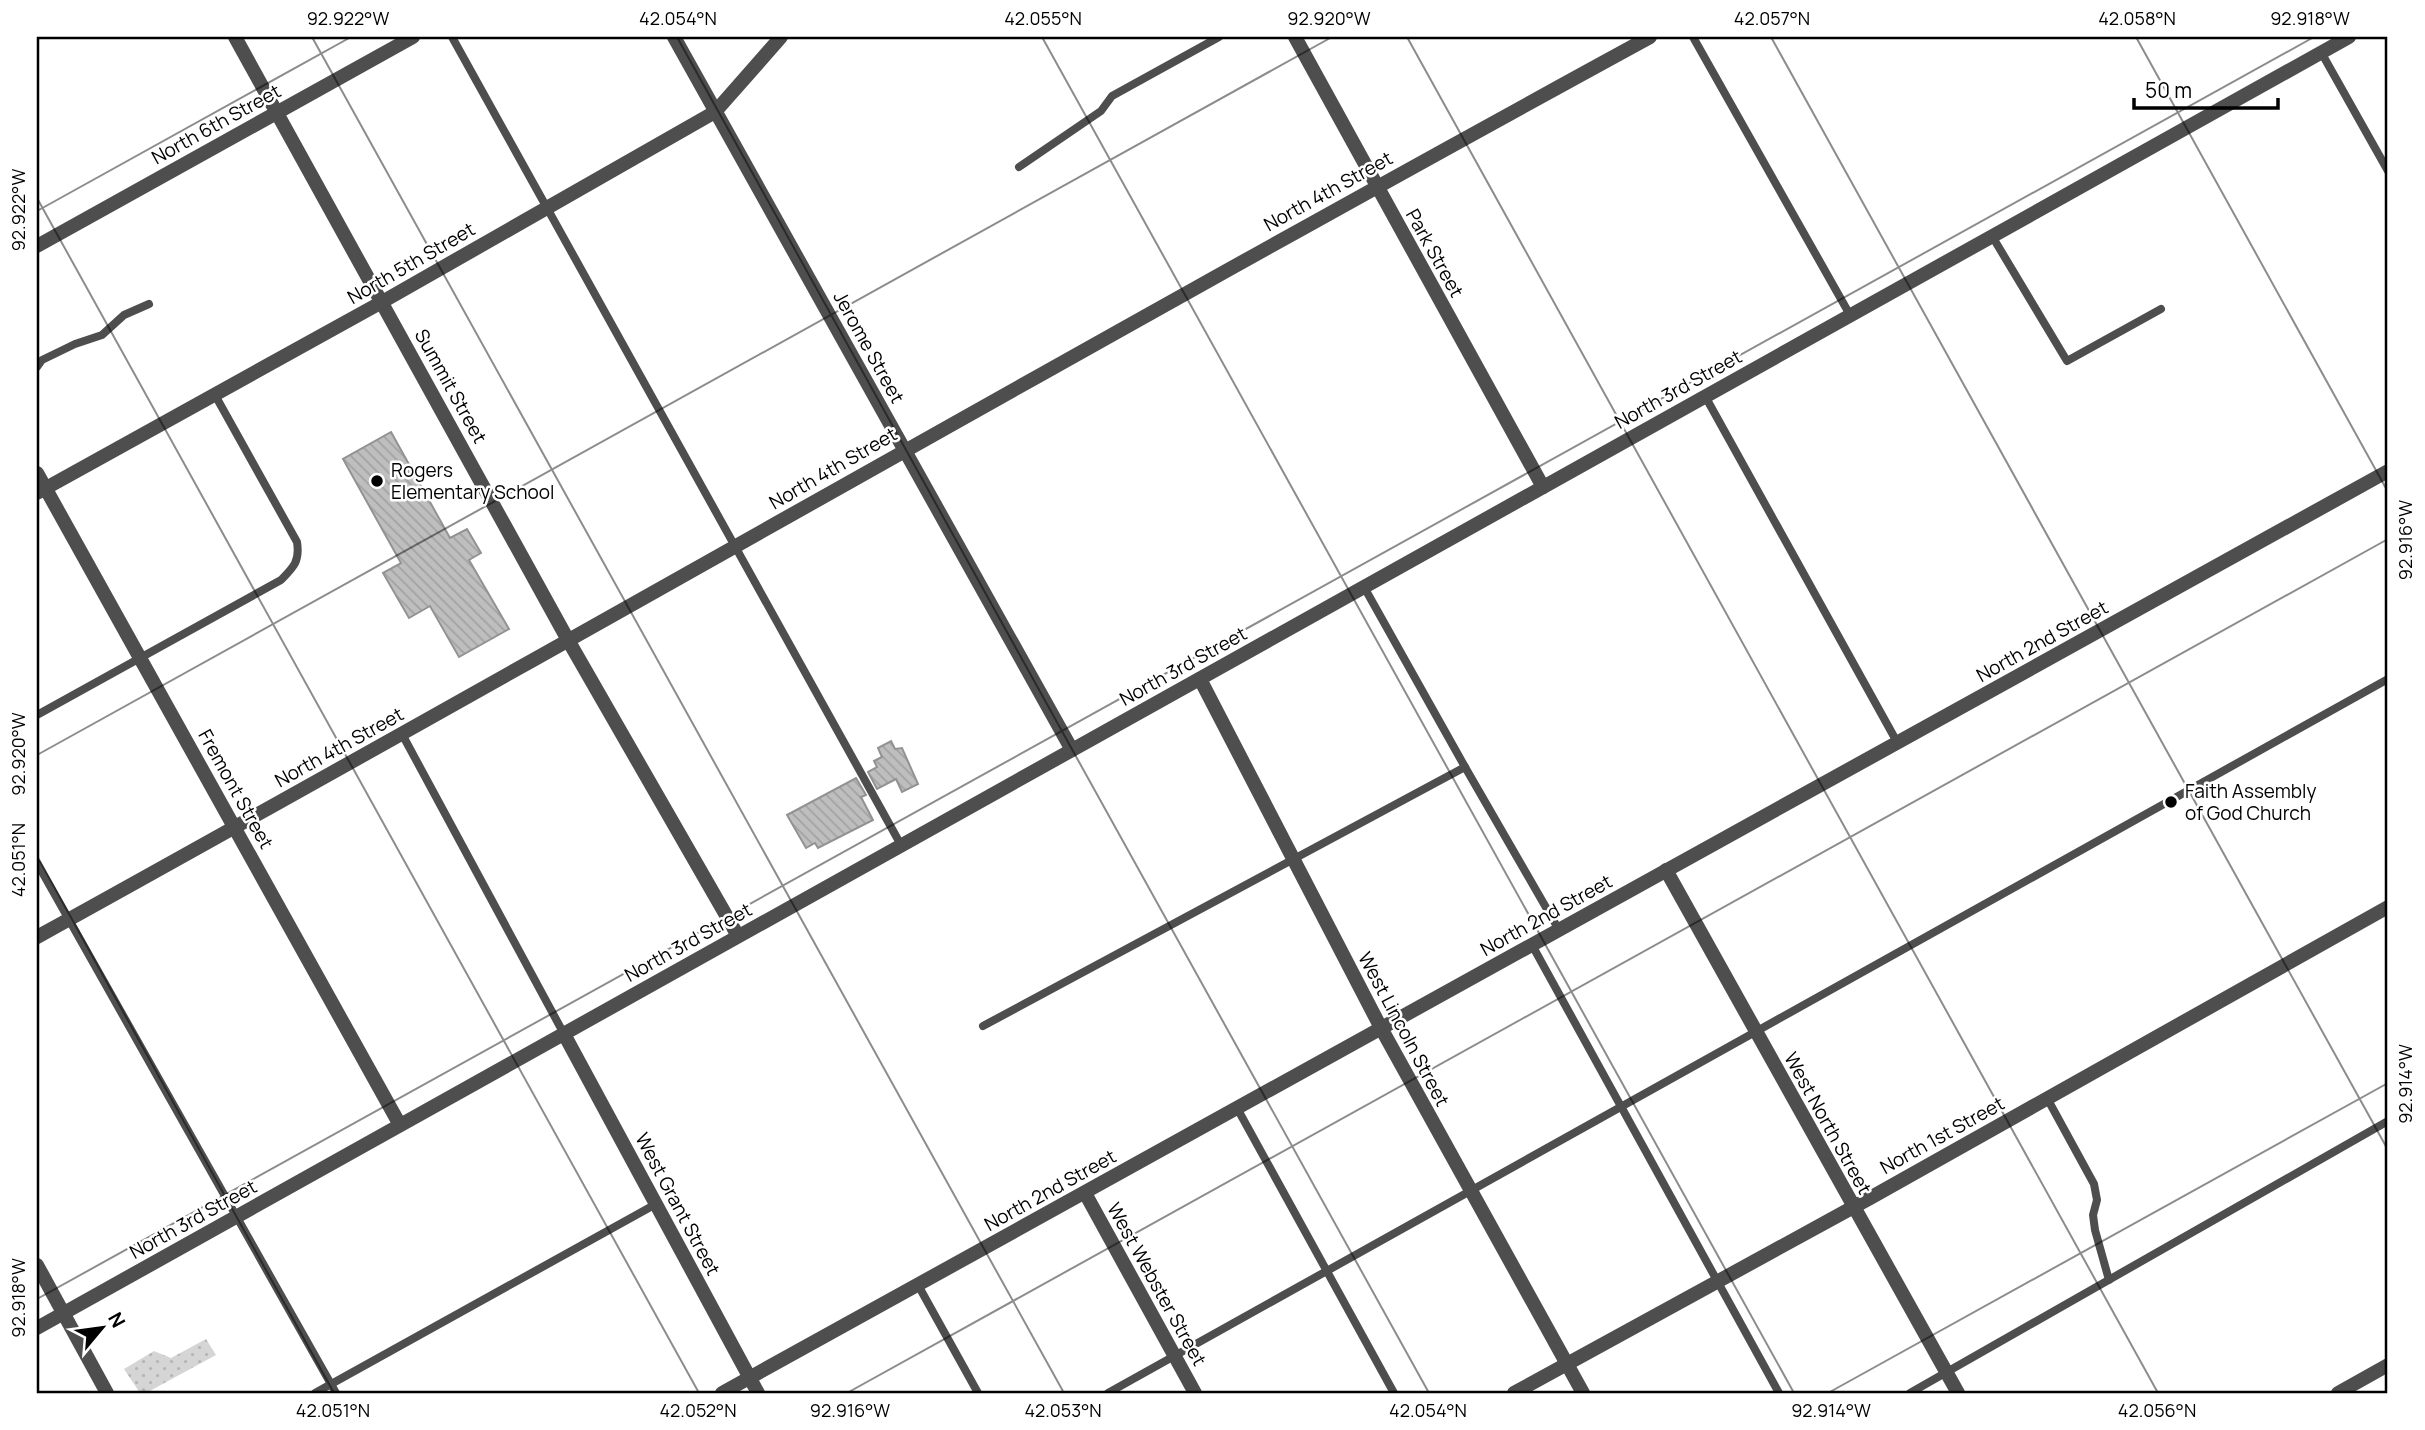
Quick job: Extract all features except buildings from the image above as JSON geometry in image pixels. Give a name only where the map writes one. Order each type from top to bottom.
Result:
[{"type":"street","name":"Summit Street","points":[[235,37],[568,640],[738,936]]},
{"type":"street","name":"North 6th Street","points":[[37,246],[413,37]]},
{"type":"street","name":"Jerome Street","points":[[674,37],[1072,750]]},
{"type":"street","name":"North 5th Street","points":[[41,491],[382,302],[715,112],[781,37]]},
{"type":"street","name":"Park Street","points":[[1295,37],[1543,487]]},
{"type":"street","name":"North 4th Street","points":[[37,937],[735,547],[904,449],[1650,37]]},
{"type":"street","name":"North 3rd Street","points":[[37,1328],[2348,37]]},
{"type":"street","name":"North 2nd Street","points":[[722,1393],[2388,471]]},
{"type":"street","name":"Fremont Street","points":[[37,473],[41,491],[140,657],[400,1125]]},
{"type":"street","name":"West Lincoln Street","points":[[1200,679],[1381,1028],[1583,1393]]},
{"type":"street","name":"West North Street","points":[[1666,870],[1958,1393]]},
{"type":"street","name":"North 1st Street","points":[[1514,1393],[1853,1207],[2388,907]]},
{"type":"street","name":"West Grant Street","points":[[564,1034],[758,1393]]},
{"type":"street","name":"West Webster Street","points":[[1085,1193],[1195,1393]]},
{"type":"street","points":[[37,1265],[107,1393]]},
{"type":"street","points":[[2338,1393],[2388,1365]]},
{"type":"lane","points":[[452,37],[901,845]]},
{"type":"lane","points":[[1019,167],[1101,111],[1112,96],[1219,37]]},
{"type":"lane","points":[[1693,37],[1850,315]]},
{"type":"lane","points":[[2321,52],[2388,172]]},
{"type":"lane","points":[[1992,236],[2067,361],[2161,309]]},
{"type":"lane","points":[[37,367],[42,360],[102,335],[124,315],[149,304]]},
{"type":"lane","points":[[37,715],[281,580],[293,568],[299,554],[297,542],[215,395]]},
{"type":"lane","points":[[1705,396],[1897,743]]},
{"type":"lane","points":[[1364,587],[1559,930]]},
{"type":"lane","points":[[1108,1393],[2388,680]]},
{"type":"lane","points":[[401,734],[564,1034]]},
{"type":"lane","points":[[983,1026],[1465,767]]},
{"type":"lane","points":[[37,863],[333,1389]]},
{"type":"lane","points":[[1532,945],[1779,1393]]},
{"type":"lane","points":[[2047,1098],[2094,1184],[2097,1200],[2093,1214],[2095,1230],[2109,1280]]},
{"type":"lane","points":[[1237,1108],[1394,1393]]},
{"type":"lane","points":[[1910,1393],[2388,1121]]},
{"type":"lane","points":[[315,1393],[333,1389],[656,1204]]},
{"type":"lane","points":[[918,1285],[978,1393]]},
{"type":"shaded area","points":[[206,1339],[216,1355],[146,1393],[140,1393],[124,1369],[154,1351],[171,1358]]},
{"type":"place","name":"Rogers Elementary School","points":[[377,481]]},
{"type":"place","name":"Faith Assembly of God Church","points":[[2171,802]]}]
